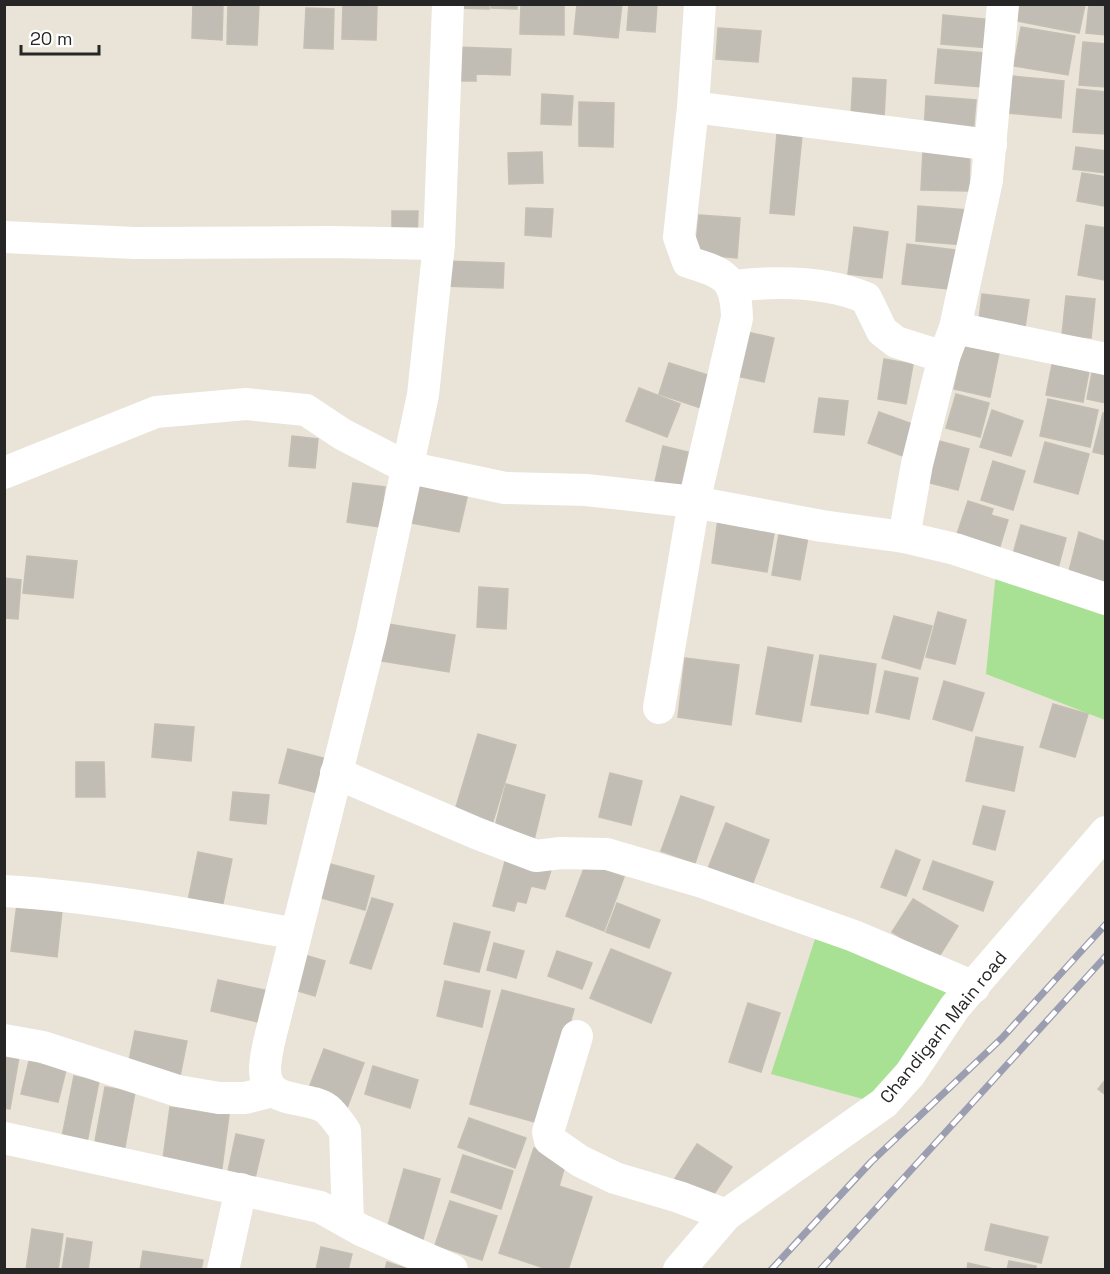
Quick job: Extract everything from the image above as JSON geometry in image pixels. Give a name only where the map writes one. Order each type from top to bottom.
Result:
[{"type":"street","points":[[348,1222],[345,1131],[326,1109],[313,1102],[287,1098],[273,1091],[267,1081],[265,1070],[296,933],[371,637],[423,395],[439,244],[448,4]]},
{"type":"street","points":[[659,708],[694,502],[737,318],[737,301],[733,286],[715,270],[688,261],[679,237],[693,107],[700,4]]},
{"type":"street","points":[[904,537],[916,464],[944,357],[955,328],[987,180],[1003,4]]},
{"type":"street","points":[[693,107],[991,145]]},
{"type":"street","points":[[4,237],[135,243],[439,244]]},
{"type":"street","points":[[733,286],[766,282],[848,290],[866,298],[882,331],[896,342],[944,357]]},
{"type":"street","points":[[955,328],[1106,358]]},
{"type":"street","points":[[4,473],[156,412],[246,404],[306,410],[342,434],[406,467],[505,488],[586,490],[694,502],[822,526],[904,537],[955,549],[1106,599]]},
{"type":"street","points":[[336,773],[536,856],[561,853],[607,854],[670,873],[854,936],[974,987]]},
{"type":"street","name":"Chandigarh Main road","points":[[679,1269],[726,1215],[884,1103],[910,1074],[956,1007],[1106,832]]},
{"type":"street","points":[[4,891],[57,894],[132,904],[296,933]]},
{"type":"street","points":[[576,1036],[548,1132],[550,1140],[580,1161],[615,1178],[679,1197],[726,1215]]},
{"type":"street","points":[[4,1041],[43,1047],[178,1091],[219,1098],[245,1098],[273,1091]]},
{"type":"street","points":[[4,1138],[320,1207],[361,1230],[452,1269]]},
{"type":"street","points":[[223,1269],[241,1188]]},
{"type":"green space","points":[[996,572],[1105,605],[1105,720],[986,674]]},
{"type":"green space","points":[[817,933],[957,988],[874,1102],[771,1074]]},
{"type":"building","points":[[193,4],[223,4],[222,40],[192,38]]},
{"type":"building","points":[[228,4],[259,4],[257,45],[227,44]]},
{"type":"building","points":[[456,4],[489,4],[489,9],[456,8]]},
{"type":"building","points":[[491,4],[517,4],[517,9],[491,8]]},
{"type":"building","points":[[521,4],[564,5],[564,35],[520,34]]},
{"type":"building","points":[[577,4],[622,4],[618,38],[574,34]]},
{"type":"building","points":[[629,4],[657,4],[655,32],[627,30]]},
{"type":"building","points":[[1020,4],[1085,5],[1079,33],[1017,21]]},
{"type":"building","points":[[1089,4],[1106,4],[1106,35],[1086,33]]},
{"type":"building","points":[[343,5],[377,6],[376,40],[342,39]]},
{"type":"building","points":[[306,8],[334,9],[333,49],[304,48]]},
{"type":"building","points":[[943,15],[993,20],[990,48],[941,44]]},
{"type":"building","points":[[1021,27],[1075,36],[1068,75],[1014,66]]},
{"type":"building","points":[[718,28],[761,31],[758,62],[716,59]]},
{"type":"building","points":[[1083,42],[1106,44],[1106,87],[1079,85]]},
{"type":"building","points":[[456,47],[511,49],[510,75],[476,74],[476,81],[450,81]]},
{"type":"building","points":[[938,49],[985,53],[982,87],[935,83]]},
{"type":"building","points":[[1012,76],[1064,81],[1061,118],[1008,113]]},
{"type":"building","points":[[853,78],[886,80],[884,118],[851,116]]},
{"type":"building","points":[[1077,89],[1106,92],[1106,134],[1073,132]]},
{"type":"building","points":[[542,94],[573,96],[571,125],[541,124]]},
{"type":"building","points":[[926,96],[976,100],[973,136],[924,132]]},
{"type":"building","points":[[579,102],[614,103],[613,147],[579,146]]},
{"type":"building","points":[[777,134],[802,136],[794,215],[770,213]]},
{"type":"building","points":[[1076,147],[1106,151],[1106,173],[1073,169]]},
{"type":"building","points":[[923,151],[970,152],[969,191],[921,190]]},
{"type":"building","points":[[542,152],[543,183],[509,184],[508,153]]},
{"type":"building","points":[[1082,173],[1106,177],[1105,206],[1077,201]]},
{"type":"building","points":[[918,206],[968,210],[965,245],[916,241]]},
{"type":"building","points":[[526,208],[553,209],[551,237],[525,235]]},
{"type":"building","points":[[392,211],[418,211],[417,242],[392,241]]},
{"type":"building","points":[[699,215],[740,218],[737,258],[695,254]]},
{"type":"building","points":[[1086,225],[1106,228],[1105,280],[1078,275]]},
{"type":"building","points":[[854,227],[888,232],[882,278],[848,274]]},
{"type":"building","points":[[907,244],[963,251],[958,290],[902,284]]},
{"type":"building","points":[[443,261],[504,263],[503,288],[442,286]]},
{"type":"building","points":[[982,294],[1029,300],[1024,334],[978,328]]},
{"type":"building","points":[[1066,296],[1095,299],[1091,338],[1062,335]]},
{"type":"building","points":[[742,331],[774,338],[764,382],[732,375]]},
{"type":"building","points":[[964,345],[999,353],[990,397],[954,389]]},
{"type":"building","points":[[884,359],[913,364],[906,404],[878,399]]},
{"type":"building","points":[[1053,360],[1090,366],[1083,402],[1046,395]]},
{"type":"building","points":[[1094,362],[1106,364],[1106,403],[1087,399]]},
{"type":"building","points":[[669,363],[711,376],[701,408],[659,394]]},
{"type":"building","points":[[639,388],[680,404],[667,437],[626,421]]},
{"type":"building","points":[[956,394],[989,403],[980,437],[946,428]]},
{"type":"building","points":[[819,398],[848,401],[844,435],[814,432]]},
{"type":"building","points":[[1048,399],[1098,410],[1090,447],[1040,436]]},
{"type":"building","points":[[992,410],[1023,421],[1011,456],[980,447]]},
{"type":"building","points":[[879,412],[915,425],[903,456],[868,443]]},
{"type":"building","points":[[1103,413],[1106,413],[1106,455],[1093,452]]},
{"type":"building","points":[[292,436],[318,439],[315,468],[289,466]]},
{"type":"building","points":[[932,439],[969,449],[958,490],[922,481]]},
{"type":"building","points":[[1045,442],[1089,454],[1078,494],[1034,482]]},
{"type":"building","points":[[663,446],[688,452],[681,487],[655,482]]},
{"type":"building","points":[[993,461],[1025,471],[1013,510],[981,500]]},
{"type":"building","points":[[353,483],[385,487],[379,527],[347,522]]},
{"type":"building","points":[[419,484],[468,493],[459,532],[411,523]]},
{"type":"building","points":[[968,501],[993,509],[991,515],[1008,520],[997,556],[954,543]]},
{"type":"building","points":[[718,519],[775,528],[767,572],[712,563]]},
{"type":"building","points":[[1021,525],[1066,538],[1057,572],[1011,561]]},
{"type":"building","points":[[780,528],[809,532],[800,580],[772,575]]},
{"type":"building","points":[[1079,532],[1106,542],[1105,587],[1067,579]]},
{"type":"building","points":[[27,556],[77,561],[73,598],[23,593]]},
{"type":"building","points":[[4,578],[21,580],[18,619],[4,618]]},
{"type":"building","points":[[479,587],[508,589],[506,629],[477,627]]},
{"type":"building","points":[[938,612],[966,620],[955,664],[926,657]]},
{"type":"building","points":[[894,616],[932,626],[920,669],[882,658]]},
{"type":"building","points":[[382,623],[455,635],[449,672],[375,660]]},
{"type":"building","points":[[768,647],[813,655],[801,722],[756,714]]},
{"type":"building","points":[[820,655],[876,664],[868,714],[811,705]]},
{"type":"building","points":[[685,658],[739,665],[731,725],[678,717]]},
{"type":"building","points":[[885,671],[918,678],[909,719],[876,712]]},
{"type":"building","points":[[944,681],[984,693],[972,731],[933,719]]},
{"type":"building","points":[[1053,704],[1088,714],[1075,757],[1040,747]]},
{"type":"building","points":[[155,724],[194,727],[191,761],[152,757]]},
{"type":"building","points":[[478,734],[516,745],[491,828],[453,817]]},
{"type":"building","points":[[976,737],[1023,747],[1014,791],[966,781]]},
{"type":"building","points":[[288,749],[335,761],[326,795],[279,783]]},
{"type":"building","points":[[76,762],[104,762],[105,797],[76,797]]},
{"type":"building","points":[[610,773],[642,781],[631,825],[599,817]]},
{"type":"building","points":[[506,784],[545,795],[532,848],[492,838]]},
{"type":"building","points":[[233,792],[269,795],[266,824],[230,820]]},
{"type":"building","points":[[681,796],[714,807],[695,863],[661,851]]},
{"type":"building","points":[[983,806],[1005,811],[995,850],[973,844]]},
{"type":"building","points":[[726,823],[769,840],[751,888],[707,871]]},
{"type":"building","points":[[896,850],[920,860],[906,896],[881,887]]},
{"type":"building","points":[[198,852],[232,859],[222,908],[188,901]]},
{"type":"building","points":[[506,858],[551,870],[545,889],[531,886],[526,903],[517,901],[514,911],[493,906]]},
{"type":"building","points":[[933,861],[993,882],[983,911],[923,889]]},
{"type":"building","points":[[327,863],[374,876],[365,910],[318,897]]},
{"type":"building","points":[[586,863],[624,877],[604,931],[566,916]]},
{"type":"building","points":[[18,896],[63,901],[57,957],[11,951]]},
{"type":"building","points":[[372,898],[393,904],[371,969],[350,963]]},
{"type":"building","points":[[913,899],[958,926],[937,960],[892,932]]},
{"type":"building","points":[[617,903],[660,920],[649,948],[606,932]]},
{"type":"building","points":[[454,923],[490,932],[479,972],[444,964]]},
{"type":"building","points":[[494,943],[524,951],[516,978],[487,970]]},
{"type":"building","points":[[611,949],[671,973],[651,1023],[590,998]]},
{"type":"building","points":[[557,951],[592,963],[582,989],[548,976]]},
{"type":"building","points":[[298,953],[325,961],[315,996],[288,988]]},
{"type":"building","points":[[218,980],[269,991],[262,1023],[211,1011]]},
{"type":"building","points":[[445,981],[490,991],[482,1027],[437,1016]]},
{"type":"building","points":[[502,990],[574,1009],[542,1124],[470,1104]]},
{"type":"building","points":[[748,1003],[780,1013],[761,1072],[729,1062]]},
{"type":"building","points":[[135,1031],[187,1041],[179,1081],[127,1071]]},
{"type":"building","points":[[324,1049],[364,1063],[347,1108],[307,1093]]},
{"type":"building","points":[[4,1055],[19,1057],[10,1109],[4,1108]]},
{"type":"building","points":[[29,1061],[66,1070],[58,1102],[21,1094]]},
{"type":"building","points":[[373,1066],[418,1080],[410,1108],[365,1094]]},
{"type":"building","points":[[74,1076],[99,1081],[87,1142],[62,1137]]},
{"type":"building","points":[[1106,1079],[1106,1095],[1098,1089]]},
{"type":"building","points":[[105,1087],[135,1092],[124,1152],[94,1147]]},
{"type":"building","points":[[170,1107],[229,1115],[221,1175],[162,1166]]},
{"type":"building","points":[[469,1118],[526,1138],[515,1168],[458,1147]]},
{"type":"building","points":[[236,1134],[264,1140],[254,1182],[227,1176]]},
{"type":"building","points":[[697,1144],[732,1167],[708,1203],[674,1180]]},
{"type":"building","points":[[534,1148],[567,1159],[559,1186],[592,1197],[568,1270],[550,1270],[499,1253]]},
{"type":"building","points":[[463,1155],[513,1171],[501,1209],[451,1192]]},
{"type":"building","points":[[404,1169],[440,1179],[421,1246],[385,1236]]},
{"type":"building","points":[[450,1201],[497,1216],[482,1260],[435,1245]]},
{"type":"building","points":[[991,1224],[1048,1237],[1041,1263],[985,1250]]},
{"type":"building","points":[[32,1229],[63,1234],[58,1270],[26,1270]]},
{"type":"building","points":[[67,1238],[92,1242],[88,1270],[62,1270]]},
{"type":"building","points":[[321,1247],[352,1254],[348,1270],[316,1270]]},
{"type":"building","points":[[143,1251],[203,1260],[201,1270],[140,1270]]},
{"type":"building","points":[[1009,1261],[1036,1266],[1036,1270],[1007,1270]]},
{"type":"building","points":[[387,1262],[411,1270],[385,1270]]},
{"type":"building","points":[[968,1263],[998,1270],[967,1270]]},
{"type":"railway","points":[[771,1270],[871,1162],[1002,1038],[1106,924]]},
{"type":"railway","points":[[820,1270],[1106,956]]}]
